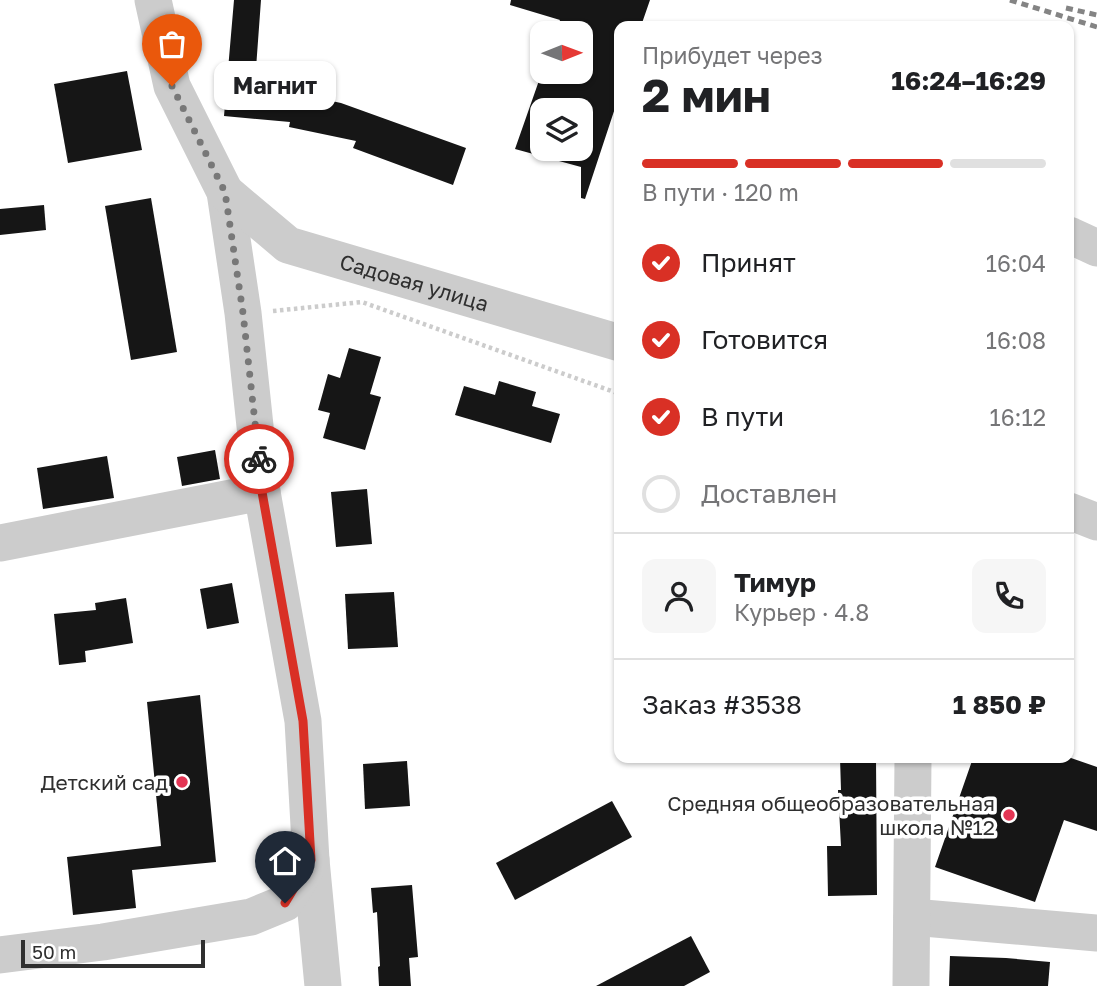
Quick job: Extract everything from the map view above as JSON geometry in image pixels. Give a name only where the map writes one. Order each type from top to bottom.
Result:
[{"type":"street","points":[[153,0],[172,86],[225,192],[243,313],[262,492],[303,721],[311,860],[323,986]]},
{"type":"street","name":"Садовая улица","points":[[225,192],[288,245],[614,341]]},
{"type":"street","points":[[1074,237],[1097,248]]},
{"type":"street","points":[[0,543],[262,492]]},
{"type":"street","points":[[1074,513],[1097,522]]},
{"type":"street","points":[[911,986],[913,763]]},
{"type":"street","points":[[0,955],[103,942],[251,917],[285,903],[311,860]]},
{"type":"street","points":[[912,917],[1097,933]]},
{"type":"path","points":[[243,313],[362,302],[614,392]]},
{"type":"building","points":[[234,0],[261,0],[255,82],[266,83],[266,87],[341,103],[466,148],[453,185],[353,148],[356,141],[289,127],[290,122],[224,116]]},
{"type":"building","points":[[511,0],[650,0],[643,21],[614,21],[614,111],[585,199],[581,198],[581,167],[559,161],[593,161],[593,98],[533,98],[538,84],[593,84],[593,21],[560,21],[510,5]]},
{"type":"building","points":[[127,71],[142,150],[68,163],[54,84]]},
{"type":"building","points":[[530,106],[530,153],[515,149]]},
{"type":"building","points":[[151,198],[177,352],[131,360],[105,206]]},
{"type":"building","points":[[44,205],[46,230],[0,235],[0,209]]},
{"type":"building","points":[[349,348],[381,357],[370,394],[381,397],[365,450],[323,438],[330,413],[318,410],[328,374],[340,378]]},
{"type":"building","points":[[499,381],[536,392],[532,406],[560,414],[551,443],[455,415],[464,386],[495,395]]},
{"type":"building","points":[[215,450],[220,479],[182,486],[177,457]]},
{"type":"building","points":[[107,456],[114,498],[43,509],[37,468]]},
{"type":"building","points":[[367,489],[372,544],[336,547],[331,492]]},
{"type":"building","points":[[232,583],[239,623],[207,629],[200,589]]},
{"type":"building","points":[[394,592],[398,647],[348,649],[345,594]]},
{"type":"building","points":[[126,598],[133,643],[85,651],[86,662],[59,665],[54,614],[96,610],[95,603]]},
{"type":"building","name":"Детский сад","points":[[200,695],[216,862],[132,870],[136,908],[73,915],[67,857],[161,846],[147,702]]},
{"type":"building","name":"Средняя общеобразовательная школа №12","points":[[1074,759],[1097,767],[1097,831],[1064,820],[1035,902],[935,867],[971,763],[1074,763]]},
{"type":"building","points":[[407,761],[410,806],[365,809],[363,764]]},
{"type":"building","points":[[840,763],[876,763],[877,895],[828,896],[827,846],[841,846],[838,790],[841,790]]},
{"type":"building","points":[[612,801],[632,837],[515,900],[496,863]]},
{"type":"building","points":[[412,885],[418,957],[409,958],[411,986],[379,986],[377,912],[373,913],[371,888]]},
{"type":"building","points":[[691,936],[710,972],[684,986],[596,986]]},
{"type":"building","points":[[950,956],[1050,962],[1048,986],[949,986]]},
{"type":"railway","points":[[1010,0],[1097,27]]},
{"type":"railway","points":[[1066,8],[1097,15]]},
{"type":"way so far","points":[[172,86],[225,192],[243,313],[259,459]]},
{"type":"place","name":"Магнит","points":[[172,86]]},
{"type":"place","name":"Детский сад","points":[[182,782]]},
{"type":"place","name":"Средняя общеобразовательная школа №12","points":[[1009,815]]},
{"type":"route","points":[[259,459],[262,492],[303,721],[311,860],[285,903]]}]
